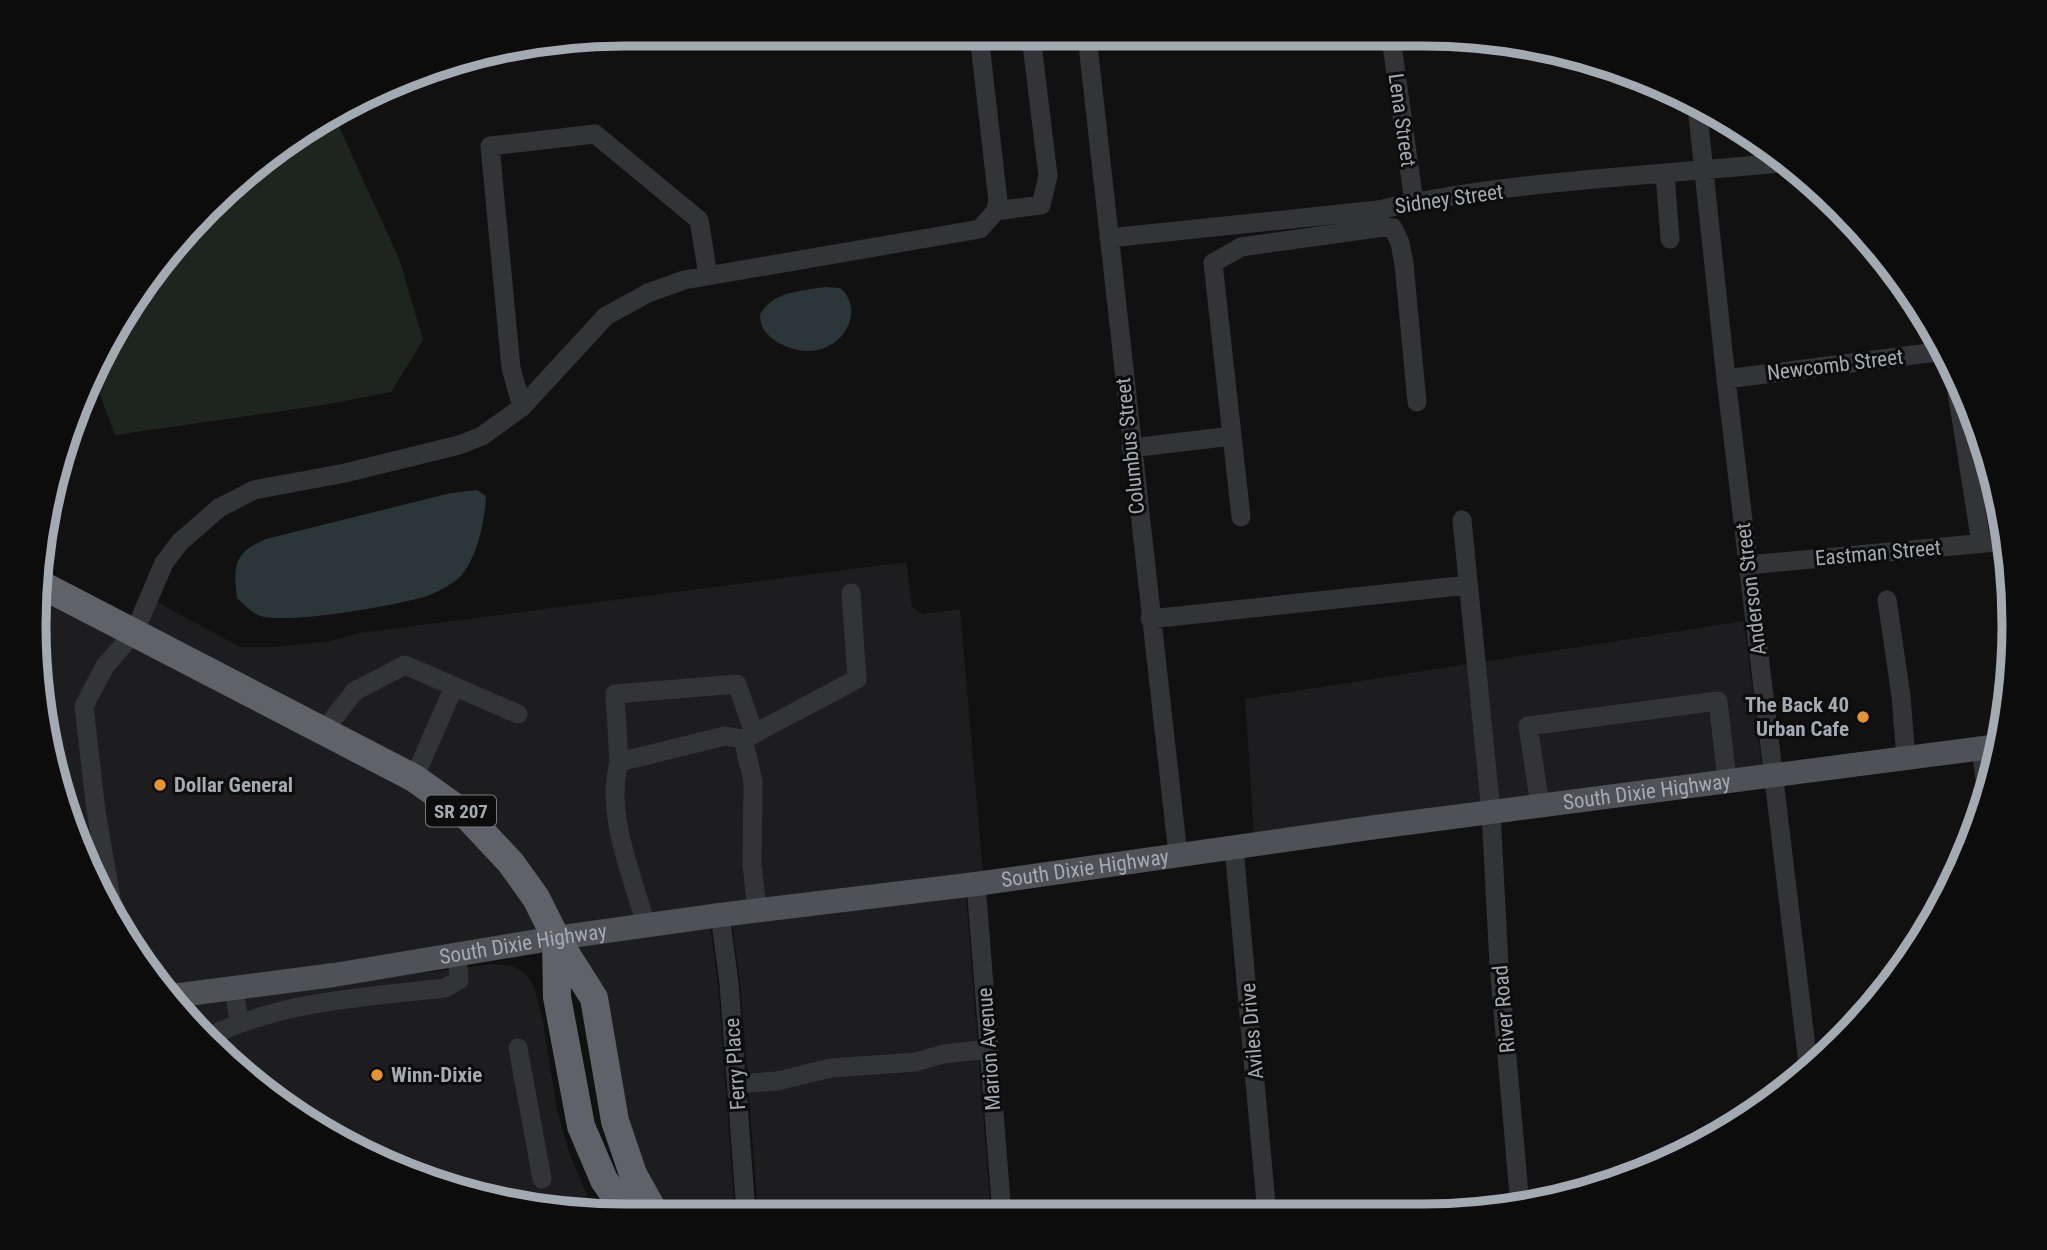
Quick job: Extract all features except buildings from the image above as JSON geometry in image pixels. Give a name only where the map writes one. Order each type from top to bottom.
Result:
[{"type":"highway","name":"SR 207","points":[[47,588],[414,778],[466,815],[511,863],[536,898],[556,938],[594,998],[615,1121],[633,1174],[650,1204]]},
{"type":"highway","name":"SR 207","points":[[556,938],[557,997],[581,1126],[604,1180],[620,1204]]},
{"type":"main road","name":"South Dixie Highway","points":[[179,995],[646,925],[976,884],[1539,805],[1988,747]]},
{"type":"street","points":[[110,890],[96,811],[85,706],[105,666],[134,633],[164,564],[198,524],[219,508],[254,490],[345,473],[459,445],[492,429],[522,407],[606,316],[648,293],[684,280],[708,275],[970,233],[989,222],[998,201],[980,46]]},
{"type":"street","points":[[995,211],[1041,205],[1048,176],[1032,46]]},
{"type":"street","name":"Columbus Street","points":[[1088,46],[1130,448],[1178,855]]},
{"type":"street","name":"Lena Street","points":[[1392,46],[1414,202]]},
{"type":"street","name":"Anderson Street","points":[[1698,116],[1726,379],[1807,1058]]},
{"type":"street","points":[[522,407],[511,368],[490,146],[595,134],[699,220],[708,275]]},
{"type":"street","name":"Sidney Street","points":[[1109,238],[1773,163]]},
{"type":"street","points":[[1665,174],[1670,239]]},
{"type":"street","points":[[1209,227],[1241,517]]},
{"type":"street","points":[[1213,263],[1241,247],[1384,227],[1393,228],[1400,243],[1404,264],[1417,402]]},
{"type":"street","name":"Newcomb Street","points":[[1726,379],[1933,352]]},
{"type":"street","points":[[1961,414],[1981,543]]},
{"type":"street","points":[[1130,448],[1232,436]]},
{"type":"street","name":"River Road","points":[[1462,520],[1491,812],[1499,965],[1519,1196]]},
{"type":"street","name":"Eastman Street","points":[[1748,565],[1996,542]]},
{"type":"street","points":[[1150,619],[1468,585]]},
{"type":"street","points":[[619,762],[725,736],[748,736],[857,679],[852,593]]},
{"type":"street","points":[[1887,600],[1906,759]]},
{"type":"street","points":[[324,730],[355,691],[405,665],[518,714]]},
{"type":"street","points":[[646,925],[628,867],[613,786],[619,762],[615,694],[737,684],[748,736],[753,781],[752,864],[757,911]]},
{"type":"street","points":[[414,778],[454,687]]},
{"type":"street","points":[[1539,805],[1528,726],[1718,701],[1727,780]]},
{"type":"street","name":"Aviles Drive","points":[[1234,848],[1266,1204]]},
{"type":"street","name":"Marion Avenue","points":[[976,884],[1001,1204]]},
{"type":"street","name":"Ferry Place","points":[[720,915],[729,983],[745,1204]]},
{"type":"street","points":[[214,1034],[239,1022],[284,1009],[444,988],[459,979],[457,954]]},
{"type":"street","points":[[234,988],[239,1022]]},
{"type":"street","points":[[518,1048],[542,1179]]},
{"type":"street","points":[[737,1084],[777,1082],[831,1068],[916,1062],[943,1054],[989,1049]]},
{"type":"shaded area","points":[[337,122],[400,261],[423,340],[391,392],[323,405],[115,435],[97,387],[123,335],[143,303],[165,272],[215,215],[272,165]]},
{"type":"shaded area","points":[[824,287],[840,288],[849,299],[851,311],[849,324],[842,336],[831,345],[817,350],[800,350],[781,344],[766,332],[760,315],[771,301],[787,294]]},
{"type":"shaded area","points":[[477,490],[486,496],[482,527],[471,560],[460,577],[436,592],[413,600],[368,609],[291,618],[258,615],[237,598],[235,577],[238,561],[247,549],[266,539],[451,493]]},
{"type":"shaded area","points":[[906,562],[912,607],[923,614],[960,609],[983,873],[563,927],[520,858],[128,619],[148,597],[240,647],[274,647],[330,641],[360,633]]},
{"type":"shaded area","points":[[47,599],[429,798],[502,869],[541,931],[332,965],[172,986],[165,978],[123,915],[105,881],[76,811],[65,775],[50,701]]},
{"type":"shaded area","points":[[1744,621],[1762,767],[1254,835],[1245,699]]},
{"type":"shaded area","points":[[966,895],[990,1204],[757,1204],[740,982],[732,923]]},
{"type":"shaded area","points":[[710,926],[718,984],[734,1204],[662,1204],[643,1170],[573,945]]},
{"type":"shaded area","points":[[493,964],[512,966],[526,974],[534,987],[543,1022],[557,1110],[570,1155],[590,1203],[549,1200],[475,1185],[439,1174],[369,1145],[335,1127],[272,1085],[215,1035],[186,1003]]},
{"type":"place","name":"The Back 40 Urban Cafe","points":[[1863,717]]},
{"type":"place","name":"Dollar General","points":[[160,785]]},
{"type":"place","name":"Winn-Dixie","points":[[377,1075]]}]
